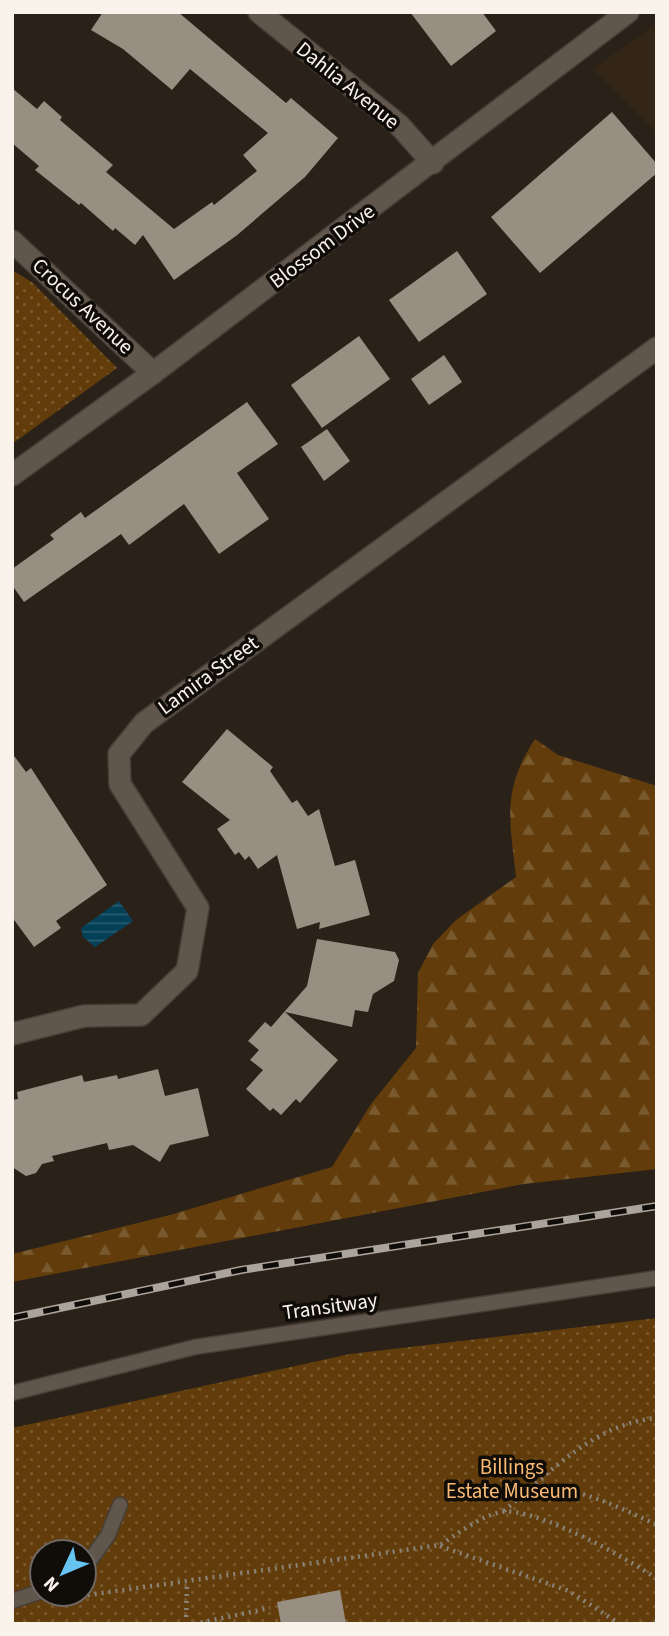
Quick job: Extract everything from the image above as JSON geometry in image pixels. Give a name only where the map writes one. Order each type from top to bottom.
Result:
[{"type":"street","name":"Dahlia Avenue","points":[[259,12],[399,125],[433,163]]},
{"type":"street","name":"Blossom Drive","points":[[12,475],[433,163],[628,12]]},
{"type":"street","name":"Crocus Avenue","points":[[12,241],[153,373]]},
{"type":"street","name":"Lamira Street","points":[[12,1034],[84,1016],[141,1014],[187,971],[198,908],[120,784],[119,754],[144,723],[657,348]]},
{"type":"lane","name":"Transitway","points":[[12,1393],[195,1347],[657,1278]]},
{"type":"lane","points":[[98,1549],[108,1535],[120,1505]]},
{"type":"path","points":[[18,1600],[62,1599],[187,1583],[440,1545],[482,1519],[503,1511],[592,1438],[641,1419],[657,1418]]},
{"type":"path","points":[[534,1485],[564,1487],[613,1504],[657,1525]]},
{"type":"path","points":[[503,1511],[543,1521],[593,1542],[657,1579]]},
{"type":"path","points":[[440,1545],[569,1591],[620,1624]]},
{"type":"path","points":[[186,1624],[187,1583]]},
{"type":"path","points":[[194,1624],[270,1608]]},
{"type":"shaded area","points":[[657,23],[657,133],[593,69]]},
{"type":"green space","points":[[12,270],[33,283],[117,368],[12,444]]},
{"type":"green space","points":[[535,739],[558,755],[657,786],[657,1169],[524,1184],[12,1282],[12,1254],[170,1215],[332,1167],[371,1104],[416,1048],[418,973],[433,944],[456,920],[516,877],[510,822],[512,790],[524,758]]},
{"type":"green space","name":"Billings Estate Museum","points":[[657,1318],[657,1624],[12,1624],[12,1428],[350,1354]]},
{"type":"water","points":[[119,901],[133,921],[95,947],[83,937],[81,928]]},
{"type":"building","points":[[103,12],[178,12],[286,103],[291,98],[338,138],[305,177],[236,236],[174,280],[143,235],[135,245],[115,228],[113,231],[81,203],[79,205],[35,170],[39,166],[12,143],[12,88],[37,109],[44,101],[62,117],[60,120],[113,165],[106,172],[174,229],[212,202],[214,205],[257,171],[243,155],[268,133],[190,69],[172,90],[123,49],[91,30]]},
{"type":"building","points":[[410,12],[482,12],[496,31],[451,66]]},
{"type":"building","points":[[612,112],[657,164],[657,173],[540,273],[491,217]]},
{"type":"building","points":[[457,251],[487,294],[419,342],[389,300]]},
{"type":"building","points":[[359,336],[390,379],[322,428],[291,385]]},
{"type":"building","points":[[444,355],[462,382],[429,405],[411,379]]},
{"type":"building","points":[[247,402],[278,444],[237,473],[269,519],[219,554],[184,504],[129,545],[121,534],[24,602],[12,585],[12,569],[54,539],[50,535],[81,512],[85,518]]},
{"type":"building","points":[[327,429],[350,461],[324,481],[301,447]]},
{"type":"building","points":[[227,729],[273,767],[270,771],[292,803],[297,800],[308,816],[319,809],[335,866],[355,860],[370,915],[319,929],[320,922],[297,929],[277,855],[258,869],[249,856],[245,860],[239,852],[235,855],[217,829],[230,820],[182,782]]},
{"type":"building","points":[[12,753],[26,772],[31,768],[107,885],[56,921],[61,928],[34,947],[12,917]]},
{"type":"building","points":[[317,939],[395,952],[399,960],[394,981],[373,994],[368,1012],[355,1010],[352,1027],[285,1012],[338,1060],[300,1103],[296,1099],[281,1115],[273,1108],[270,1111],[246,1089],[263,1070],[250,1060],[259,1050],[248,1041],[265,1022],[271,1027],[307,986]]},
{"type":"building","points":[[158,1069],[165,1096],[198,1088],[209,1136],[170,1145],[160,1162],[133,1145],[109,1150],[107,1143],[52,1156],[54,1161],[42,1164],[36,1173],[26,1176],[12,1167],[12,1100],[18,1099],[17,1092],[82,1075],[84,1082],[117,1075],[118,1079]]},
{"type":"building","points":[[340,1590],[346,1624],[281,1624],[277,1602]]},
{"type":"railway","points":[[12,1318],[241,1270],[657,1206]]}]
